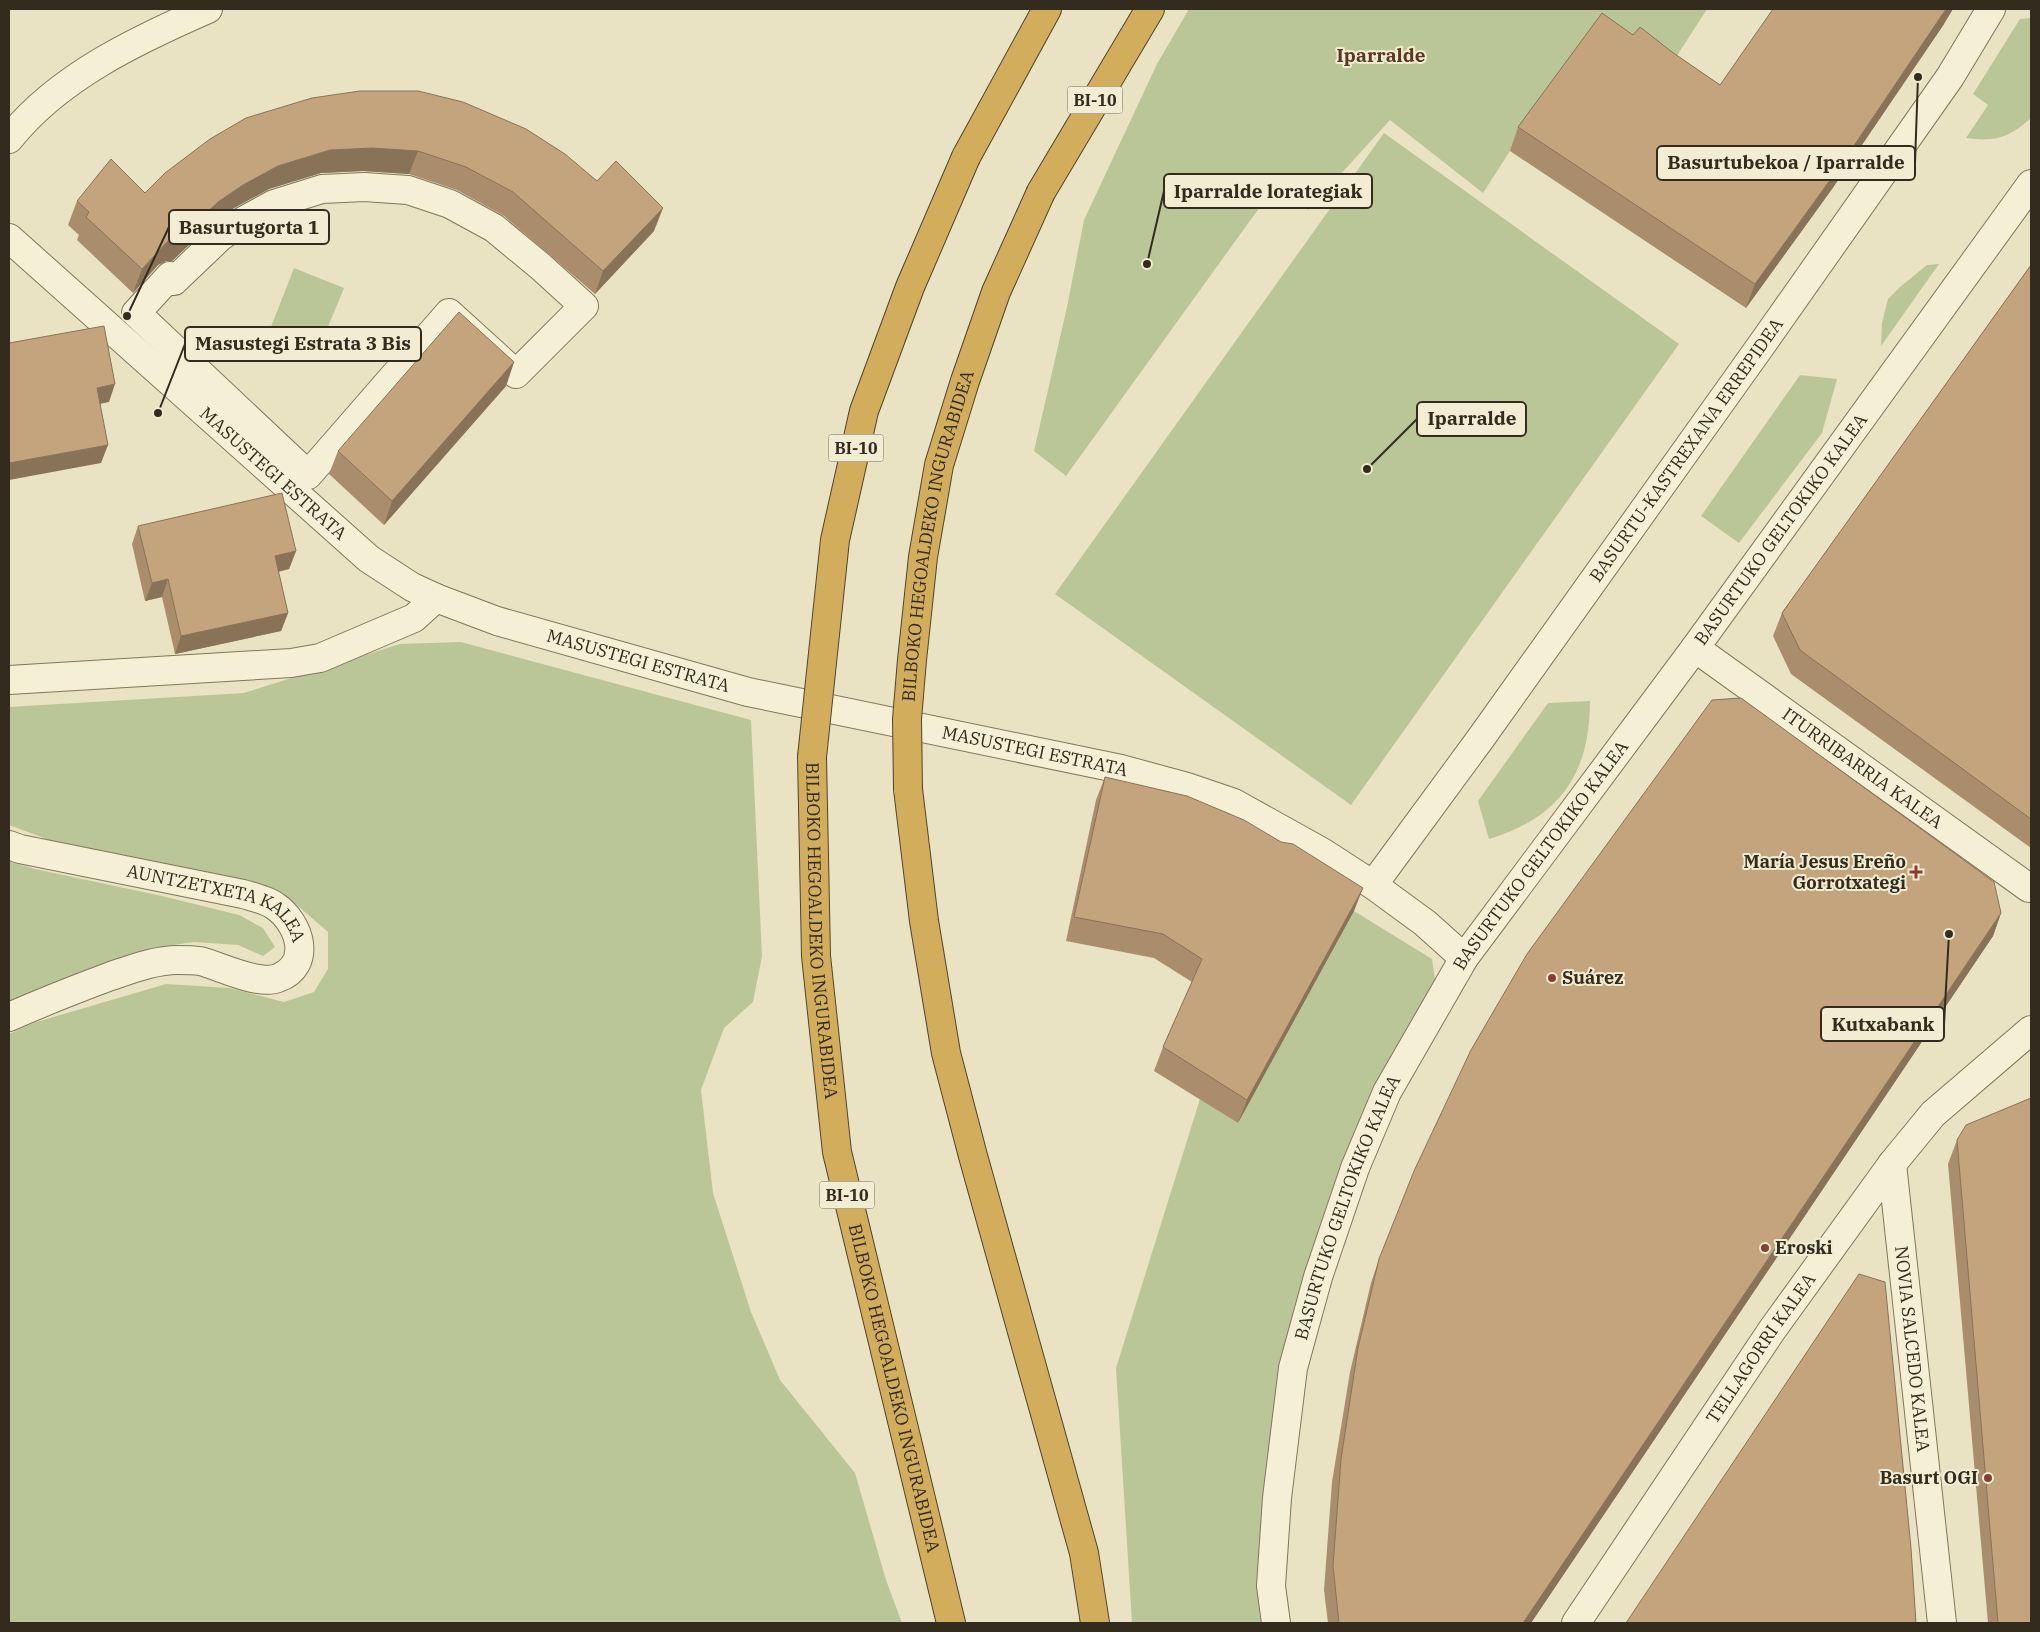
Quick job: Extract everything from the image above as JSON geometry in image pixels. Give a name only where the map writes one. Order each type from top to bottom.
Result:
[{"type":"highway","name":"BILBOKO HEGOALDEKO INGURABIDEA","points":[[951,1623],[837,1152],[816,956],[812,757],[835,540],[864,411],[910,287],[966,157],[1047,9]]},
{"type":"highway","name":"BILBOKO HEGOALDEKO INGURABIDEA","points":[[1096,1623],[1082,1544],[973,1156],[946,1052],[924,921],[908,789],[907,719],[924,557],[939,465],[965,381],[996,292],[1041,192],[1150,9]]},
{"type":"street","points":[[9,139],[43,102],[71,81],[155,32],[208,9]]},
{"type":"street","name":"BASURTU-KASTREXANA ERREPIDEA","points":[[1373,885],[1487,730],[1771,332],[1950,76],[1991,9]]},
{"type":"street","name":"BASURTUKO GELTOKIKO KALEA","points":[[1276,1623],[1272,1586],[1277,1498],[1293,1368],[1318,1277],[1355,1168],[1387,1092],[1464,958],[1695,648],[2031,184]]},
{"type":"street","points":[[364,187],[408,190],[450,204],[494,228],[584,306],[516,374],[449,313],[308,475],[136,313],[145,304],[170,276],[174,281],[220,237],[243,221],[274,204],[322,189],[364,187]]},
{"type":"street","name":"MASUSTEGI ESTRATA","points":[[9,238],[368,559],[412,587],[497,621],[748,692],[1103,765],[1187,787],[1234,803],[1322,852],[1373,885],[1425,923],[1464,958]]},
{"type":"street","points":[[9,680],[291,663],[320,658],[414,618],[436,598]]},
{"type":"street","name":"ITURRIBARRIA KALEA","points":[[1695,648],[2029,888]]},
{"type":"street","name":"AUNTZETXETA KALEA","points":[[9,845],[20,849],[243,894],[275,905],[290,920],[298,934],[301,948],[296,964],[289,973],[276,979],[259,979],[199,961],[175,960],[139,967],[56,996],[9,1017]]},
{"type":"street","name":"TELLAGORRI KALEA","points":[[1576,1623],[1772,1330],[1892,1164],[1933,1114],[2031,1030]]},
{"type":"street","name":"NOVIA SALCEDO KALEA","points":[[1892,1164],[1942,1623]]},
{"type":"green space","points":[[1189,9],[1707,9],[1664,76],[1510,151],[1483,193],[1390,120],[1308,210],[1275,186],[1066,476],[1034,451],[1067,307],[1084,220],[1157,64]]},
{"type":"green space","points":[[2031,18],[2031,118],[2016,130],[2001,137],[1994,139],[1966,138],[1988,105],[1973,94],[2020,19]]},
{"type":"green space","points":[[1384,133],[1679,344],[1351,805],[1055,594]]},
{"type":"green space","points":[[1939,264],[1881,346],[1882,323],[1888,299],[1927,265]]},
{"type":"green space","points":[[294,268],[344,288],[327,329],[317,326],[306,353],[267,337]]},
{"type":"green space","points":[[1800,375],[1837,379],[1822,433],[1739,543],[1701,516]]},
{"type":"green space","points":[[461,642],[751,720],[762,956],[753,1002],[724,1028],[701,1090],[713,1193],[751,1312],[780,1380],[855,1473],[886,1580],[902,1623],[9,1623],[9,1034],[33,1023],[166,984],[230,988],[284,1002],[314,992],[328,969],[328,932],[283,893],[227,876],[73,849],[9,825],[9,707],[244,693],[400,644]]},
{"type":"green space","points":[[1590,701],[1589,727],[1584,750],[1566,790],[1552,805],[1534,819],[1513,830],[1489,839],[1478,801],[1548,703]]},
{"type":"green space","points":[[9,861],[35,869],[162,896],[239,915],[263,928],[275,947],[263,956],[238,945],[194,942],[153,948],[92,970],[9,1005]]},
{"type":"green space","points":[[1354,911],[1432,959],[1437,993],[1302,1296],[1266,1623],[1132,1623],[1116,1368],[1200,1099],[1238,1123]]},
{"type":"building","points":[[1773,9],[1946,9],[1841,165],[1755,284],[1518,127],[1602,13],[1633,35],[1640,27],[1720,85]]},
{"type":"building","points":[[360,91],[418,91],[463,102],[526,129],[565,154],[597,181],[616,161],[663,208],[603,271],[513,192],[466,167],[418,151],[372,148],[330,150],[278,166],[243,185],[218,202],[181,237],[167,242],[142,269],[86,217],[89,212],[77,201],[111,159],[145,193],[165,173],[210,139],[246,118],[312,98]]},
{"type":"building","points":[[2031,265],[2031,819],[1800,650],[1782,613]]},
{"type":"building","points":[[459,312],[514,362],[392,501],[338,451]]},
{"type":"building","points":[[104,326],[115,384],[97,388],[108,445],[9,463],[9,343]]},
{"type":"building","points":[[282,493],[296,551],[275,556],[288,613],[181,636],[168,579],[152,583],[138,526]]},
{"type":"building","points":[[1741,698],[1994,882],[2001,913],[1523,1623],[1339,1623],[1333,1566],[1341,1459],[1358,1348],[1379,1259],[1414,1171],[1471,1050],[1527,954],[1712,700]]},
{"type":"building","points":[[1105,777],[1187,796],[1244,820],[1281,842],[1293,844],[1363,888],[1247,1100],[1163,1047],[1202,959],[1163,934],[1074,917]]},
{"type":"building","points":[[2031,1098],[2031,1623],[1998,1623],[1957,1140],[1966,1125]]},
{"type":"building","points":[[1859,1274],[1885,1282],[1911,1548],[1916,1623],[1626,1623]]},
{"type":"place","name":"Basurtubekoa / Iparralde","points":[[1918,77]]},
{"type":"place","name":"Iparralde lorategiak","points":[[1147,264]]},
{"type":"place","name":"Basurtugorta 1","points":[[127,316]]},
{"type":"place","name":"Masustegi Estrata 3 Bis","points":[[158,413]]},
{"type":"place","name":"Iparralde","points":[[1367,469]]},
{"type":"place","name":"María Jesus Ereño Gorrotxategi","points":[[1916,872]]},
{"type":"place","name":"Kutxabank","points":[[1949,934]]},
{"type":"place","name":"Suárez","points":[[1552,978]]},
{"type":"place","name":"Eroski","points":[[1765,1248]]},
{"type":"place","name":"Basurt OGI","points":[[1988,1478]]},
{"type":"district","name":"Iparralde","points":[[1381,55]]}]
